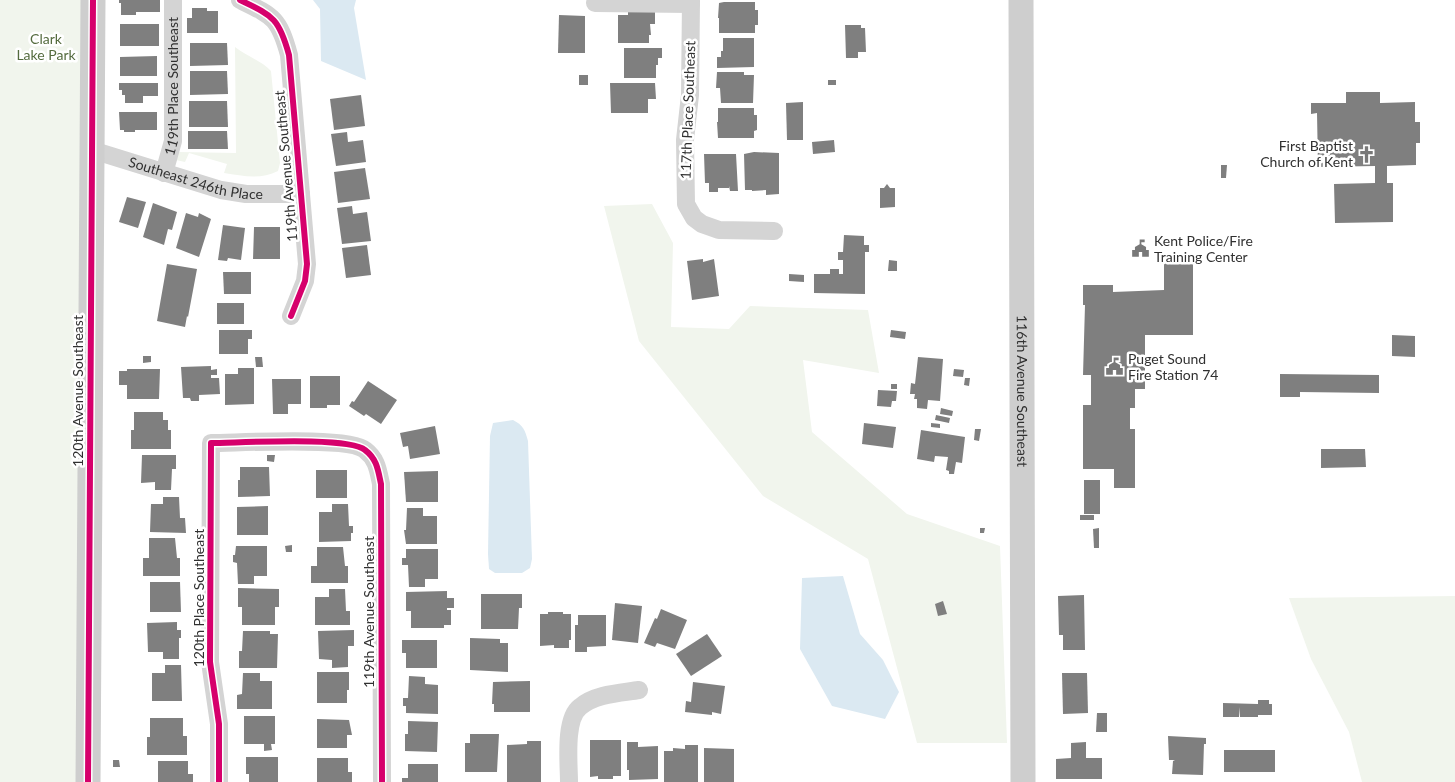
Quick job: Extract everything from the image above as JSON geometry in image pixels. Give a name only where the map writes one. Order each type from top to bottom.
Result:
[{"type":"street","name":"120th Avenue Southeast","points":[[88,782],[93,0]]},
{"type":"street","name":"119th Place Southeast","points":[[164,174],[173,141],[173,0]]},
{"type":"street","name":"119th Avenue Southeast","points":[[240,0],[270,16],[283,32],[289,55],[307,264],[305,281],[291,316]]},
{"type":"street","name":"116th Avenue Southeast","points":[[1021,0],[1023,782]]},
{"type":"street","points":[[595,2],[691,2]]},
{"type":"street","name":"117th Place Southeast","points":[[691,2],[690,95],[685,140],[686,204],[694,218],[702,224],[719,230],[774,231]]},
{"type":"street","name":"Southeast 246th Place","points":[[92,150],[164,174],[221,190],[246,194],[301,194]]},
{"type":"street","name":"119th Avenue Southeast","points":[[211,443],[334,442],[364,448],[377,462],[381,484],[382,782]]},
{"type":"street","name":"120th Place Southeast","points":[[211,443],[210,662],[219,724],[219,782]]},
{"type":"street","points":[[569,782],[569,735],[578,707],[594,699],[639,690]]},
{"type":"green space","name":"Clark Lake Park","points":[[0,0],[93,0],[88,782],[0,782]]},
{"type":"green space","points":[[235,47],[271,71],[280,163],[278,171],[265,176],[252,177],[224,173],[227,164],[189,153],[185,162],[176,160],[178,152],[236,153]]},
{"type":"green space","points":[[652,204],[673,243],[671,327],[729,329],[750,306],[868,310],[879,373],[803,360],[812,432],[907,514],[1000,546],[1007,743],[917,743],[868,559],[763,496],[639,341],[604,206]]},
{"type":"green space","points":[[1455,596],[1455,782],[1362,782],[1349,732],[1311,659],[1289,598]]},
{"type":"shaded area","points":[[313,0],[356,0],[354,8],[366,80],[321,61],[320,9]]},
{"type":"shaded area","points":[[513,420],[523,428],[528,441],[532,559],[530,568],[522,573],[495,573],[489,569],[488,554],[490,436],[493,423]]},
{"type":"shaded area","points":[[843,576],[860,634],[883,660],[899,692],[885,719],[832,706],[800,649],[802,578]]},
{"type":"building","points":[[119,0],[160,0],[160,12],[136,12],[136,15],[121,15],[121,3],[119,3]]},
{"type":"building","points":[[755,2],[755,10],[758,10],[758,25],[755,25],[755,33],[719,33],[719,3]]},
{"type":"building","points":[[192,8],[207,8],[207,11],[218,11],[218,33],[187,33],[187,18],[192,18]]},
{"type":"building","points":[[628,12],[655,12],[655,24],[650,24],[651,35],[649,35],[649,43],[618,43],[618,15],[628,15]]},
{"type":"building","points":[[559,15],[585,16],[585,53],[558,53]]},
{"type":"building","points":[[120,24],[159,24],[159,46],[120,46]]},
{"type":"building","points":[[845,25],[861,25],[861,28],[865,28],[866,52],[858,52],[858,58],[846,58]]},
{"type":"building","points":[[723,38],[754,38],[754,67],[717,68],[717,57],[721,57],[721,51],[723,51]]},
{"type":"building","points":[[190,43],[227,43],[228,65],[190,66]]},
{"type":"building","points":[[624,48],[662,48],[662,58],[658,58],[658,65],[656,65],[656,78],[624,78]]},
{"type":"building","points":[[157,56],[157,76],[120,76],[120,57]]},
{"type":"building","points":[[190,71],[227,71],[228,94],[190,95]]},
{"type":"building","points":[[717,72],[744,72],[744,75],[754,75],[753,103],[721,103],[720,88],[716,88]]},
{"type":"building","points":[[579,75],[588,75],[588,85],[579,85]]},
{"type":"building","points":[[828,80],[836,80],[836,85],[828,85]]},
{"type":"building","points":[[119,83],[158,83],[158,96],[143,96],[143,103],[125,103],[125,95],[122,95],[122,90],[119,90]]},
{"type":"building","points":[[610,83],[655,83],[656,99],[648,99],[648,113],[611,113]]},
{"type":"building","name":"First Baptist Church of Kent","points":[[1346,92],[1380,92],[1380,103],[1415,102],[1415,122],[1420,122],[1420,143],[1416,143],[1416,165],[1387,166],[1387,183],[1393,183],[1393,222],[1335,223],[1334,184],[1375,183],[1375,166],[1318,167],[1317,113],[1311,114],[1311,103],[1346,103]]},
{"type":"building","points":[[361,95],[365,126],[334,130],[330,99]]},
{"type":"building","points":[[189,101],[227,101],[228,127],[189,127]]},
{"type":"building","points":[[803,102],[803,140],[787,140],[786,103]]},
{"type":"building","points":[[718,108],[754,108],[754,115],[757,115],[757,130],[754,131],[754,138],[718,138]]},
{"type":"building","points":[[119,112],[157,112],[157,130],[124,132],[124,130],[120,130]]},
{"type":"building","points":[[188,131],[227,131],[228,149],[188,149]]},
{"type":"building","points":[[347,132],[348,142],[363,140],[366,162],[336,166],[331,134]]},
{"type":"building","points":[[834,140],[835,152],[813,154],[812,142]]},
{"type":"building","points":[[754,152],[779,153],[779,194],[766,195],[766,190],[745,190],[744,154]]},
{"type":"building","points":[[704,154],[736,154],[738,191],[730,191],[729,186],[729,188],[718,188],[718,192],[709,192],[709,183],[705,183]]},
{"type":"building","points":[[1221,165],[1227,165],[1226,178],[1221,178]]},
{"type":"building","points":[[365,168],[370,199],[338,203],[334,172]]},
{"type":"building","points":[[887,184],[890,188],[895,188],[895,207],[880,208],[880,188],[884,188]]},
{"type":"building","points":[[127,197],[146,202],[138,228],[119,222]]},
{"type":"building","points":[[153,203],[177,212],[172,230],[168,229],[164,245],[143,237]]},
{"type":"building","points":[[352,206],[353,214],[367,212],[371,241],[342,244],[337,208]]},
{"type":"building","points":[[186,213],[198,217],[199,213],[211,219],[199,257],[176,248]]},
{"type":"building","points":[[223,225],[245,228],[241,260],[228,258],[227,261],[218,260]]},
{"type":"building","points":[[254,227],[280,227],[280,259],[253,259]]},
{"type":"building","points":[[844,235],[864,236],[864,245],[869,245],[869,252],[865,252],[865,294],[814,293],[814,274],[830,274],[830,269],[839,269],[839,274],[843,274],[843,260],[838,260],[838,252],[843,252]]},
{"type":"building","points":[[367,245],[371,275],[346,278],[342,248]]},
{"type":"building","name":"Puget Sound Fire Station 74","points":[[1164,256],[1193,256],[1193,335],[1145,335],[1145,389],[1135,389],[1135,408],[1130,408],[1130,429],[1135,429],[1135,488],[1114,488],[1114,469],[1083,469],[1083,405],[1091,405],[1091,375],[1083,375],[1085,305],[1083,305],[1083,285],[1113,285],[1113,292],[1164,290]]},
{"type":"building","points":[[703,259],[703,262],[714,259],[719,296],[692,300],[687,261]]},
{"type":"building","points":[[889,260],[897,261],[897,271],[888,271]]},
{"type":"building","points":[[167,264],[197,269],[185,327],[157,321]]},
{"type":"building","points":[[223,272],[251,272],[251,294],[224,294]]},
{"type":"building","points":[[789,274],[804,275],[804,282],[789,281]]},
{"type":"building","points":[[217,303],[244,303],[244,324],[217,324]]},
{"type":"building","points":[[219,330],[252,330],[252,339],[248,339],[248,354],[219,354]]},
{"type":"building","points":[[891,330],[906,332],[905,339],[890,337]]},
{"type":"building","points":[[1392,335],[1415,336],[1415,357],[1392,356]]},
{"type":"building","points":[[143,356],[151,356],[151,362],[143,363]]},
{"type":"building","points":[[255,357],[262,357],[263,367],[256,367]]},
{"type":"building","points":[[918,357],[943,359],[940,401],[928,400],[927,409],[917,408],[917,399],[914,399],[915,394],[910,394],[911,383],[915,384]]},
{"type":"building","points":[[211,366],[211,370],[217,369],[217,375],[211,375],[211,378],[219,378],[220,394],[199,395],[199,401],[183,398],[181,367]]},
{"type":"building","points":[[238,368],[254,368],[254,404],[225,405],[225,374],[238,374]]},
{"type":"building","points":[[127,369],[160,369],[159,399],[127,399],[127,385],[119,385],[119,371],[127,371]]},
{"type":"building","points":[[954,369],[964,370],[963,377],[953,376]]},
{"type":"building","points":[[1280,374],[1379,375],[1379,393],[1300,392],[1300,397],[1280,397]]},
{"type":"building","points":[[310,376],[340,376],[340,405],[327,405],[327,408],[310,408]]},
{"type":"building","points":[[965,378],[970,378],[969,386],[964,385]]},
{"type":"building","points":[[272,379],[301,379],[301,404],[288,404],[288,414],[273,414]]},
{"type":"building","points":[[368,381],[397,400],[381,424],[349,406],[352,401],[354,402]]},
{"type":"building","points":[[891,384],[897,384],[897,389],[891,389]]},
{"type":"building","points":[[878,390],[897,391],[896,401],[892,401],[891,407],[877,406]]},
{"type":"building","points":[[941,408],[953,411],[952,416],[940,414]]},
{"type":"building","points":[[134,412],[163,412],[163,420],[168,420],[168,430],[171,430],[171,449],[131,449],[131,430],[134,430]]},
{"type":"building","points":[[936,415],[950,418],[949,423],[935,420]]},
{"type":"building","points":[[864,423],[896,427],[893,448],[862,444]]},
{"type":"building","points":[[931,423],[940,424],[940,428],[931,427]]},
{"type":"building","points":[[435,426],[440,454],[410,459],[408,446],[403,447],[400,433]]},
{"type":"building","points":[[975,429],[981,429],[979,441],[974,440]]},
{"type":"building","points":[[921,430],[965,437],[962,463],[956,462],[954,474],[949,474],[949,471],[946,470],[948,457],[935,456],[934,462],[917,459]]},
{"type":"building","points":[[1321,449],[1365,449],[1366,467],[1321,468]]},
{"type":"building","points":[[142,455],[176,455],[176,469],[172,469],[171,490],[155,490],[155,482],[141,483]]},
{"type":"building","points":[[267,455],[275,455],[274,462],[267,461]]},
{"type":"building","points":[[240,467],[269,467],[270,496],[238,497]]},
{"type":"building","points":[[316,470],[347,470],[347,498],[316,498]]},
{"type":"building","points":[[438,471],[438,502],[406,502],[404,472]]},
{"type":"building","points":[[1084,480],[1100,480],[1100,514],[1084,514]]},
{"type":"building","points":[[163,497],[179,497],[180,518],[185,518],[186,533],[150,532],[151,504],[163,504]]},
{"type":"building","points":[[332,504],[348,504],[349,526],[353,526],[351,541],[319,542],[319,512],[332,512]]},
{"type":"building","points":[[268,506],[268,535],[237,535],[237,507]]},
{"type":"building","points":[[407,508],[423,508],[423,516],[437,516],[437,544],[406,544],[404,530],[406,530]]},
{"type":"building","points":[[1080,515],[1094,515],[1094,520],[1080,520]]},
{"type":"building","points":[[980,528],[985,528],[984,533],[980,533]]},
{"type":"building","points":[[1099,528],[1099,548],[1094,548],[1093,529]]},
{"type":"building","points":[[149,538],[175,538],[177,558],[180,558],[180,576],[143,576],[143,558],[149,558]]},
{"type":"building","points":[[292,545],[292,552],[286,552],[285,546]]},
{"type":"building","points":[[236,546],[267,546],[267,576],[254,576],[254,584],[238,584],[237,563],[233,562]]},
{"type":"building","points":[[317,547],[343,547],[345,566],[348,566],[348,583],[311,583],[311,566],[317,566]]},
{"type":"building","points":[[406,549],[438,549],[438,579],[425,579],[425,587],[409,587],[408,565],[402,565],[402,558],[406,558]]},
{"type":"building","points":[[150,582],[180,582],[181,612],[150,612]]},
{"type":"building","points":[[238,588],[279,589],[279,607],[275,607],[275,625],[242,625],[242,607],[238,607]]},
{"type":"building","points":[[329,589],[345,589],[346,611],[350,611],[350,625],[315,625],[315,597],[329,597]]},
{"type":"building","points":[[447,591],[447,598],[454,598],[454,608],[447,608],[447,610],[451,610],[451,625],[444,625],[444,628],[411,628],[411,611],[406,611],[406,592]]},
{"type":"building","points":[[481,594],[522,594],[522,608],[519,608],[518,629],[481,629]]},
{"type":"building","points":[[1084,595],[1085,650],[1063,650],[1063,635],[1059,635],[1058,596]]},
{"type":"building","points":[[943,601],[947,614],[938,616],[935,604]]},
{"type":"building","points":[[615,603],[642,606],[638,643],[612,640]]},
{"type":"building","points":[[661,609],[687,620],[675,649],[657,643],[655,647],[644,643]]},
{"type":"building","points":[[548,612],[571,614],[571,640],[569,640],[569,648],[554,648],[554,645],[540,646],[540,614],[548,614]]},
{"type":"building","points":[[578,615],[606,615],[606,646],[587,647],[587,652],[575,652],[575,625],[578,625]]},
{"type":"building","points":[[177,622],[177,630],[181,630],[179,659],[163,659],[163,652],[148,652],[147,623]]},
{"type":"building","points":[[354,630],[354,646],[348,646],[348,667],[332,668],[332,660],[319,659],[318,631]]},
{"type":"building","points":[[243,631],[270,631],[270,634],[278,634],[277,668],[239,668],[239,651],[242,651]]},
{"type":"building","points":[[707,634],[722,656],[691,676],[676,654]]},
{"type":"building","points":[[470,638],[500,639],[500,643],[508,643],[508,672],[470,670]]},
{"type":"building","points":[[402,640],[437,640],[437,668],[406,668],[406,653],[402,653]]},
{"type":"building","points":[[165,665],[181,665],[182,701],[152,701],[152,673],[165,673]]},
{"type":"building","points":[[317,672],[349,672],[347,703],[317,703]]},
{"type":"building","points":[[243,673],[260,673],[260,681],[272,681],[272,709],[237,709],[237,695],[242,694]]},
{"type":"building","points":[[1062,673],[1087,673],[1088,713],[1063,714]]},
{"type":"building","points":[[409,676],[425,677],[425,684],[438,685],[438,714],[406,713],[406,706],[403,706],[403,698],[408,698]]},
{"type":"building","points":[[530,681],[530,712],[494,712],[494,704],[492,704],[493,682]]},
{"type":"building","points":[[693,682],[725,686],[721,714],[685,712],[686,701],[691,702]]},
{"type":"building","points":[[1258,700],[1269,700],[1269,704],[1272,704],[1272,715],[1240,717],[1239,707],[1239,717],[1223,717],[1223,703],[1258,704]]},
{"type":"building","points":[[1097,713],[1107,713],[1107,732],[1096,732]]},
{"type":"building","points":[[244,716],[275,716],[275,744],[271,744],[272,750],[264,751],[264,744],[244,744]]},
{"type":"building","points":[[150,718],[183,718],[183,736],[187,736],[187,755],[147,755],[147,737],[150,737]]},
{"type":"building","points":[[317,719],[349,720],[352,735],[347,735],[347,748],[317,748]]},
{"type":"building","points":[[408,721],[438,722],[437,752],[405,751],[405,734],[408,734]]},
{"type":"building","points":[[470,734],[499,734],[497,772],[465,772],[465,743],[470,743]]},
{"type":"building","points":[[1168,736],[1206,738],[1206,744],[1204,744],[1203,775],[1172,774],[1173,761],[1175,760],[1169,760]]},
{"type":"building","points":[[590,740],[621,740],[621,776],[613,776],[613,779],[598,779],[598,776],[590,777]]},
{"type":"building","points":[[527,741],[541,741],[541,782],[507,782],[507,745],[527,744]]},
{"type":"building","points":[[627,742],[638,742],[638,747],[658,746],[658,779],[629,780]]},
{"type":"building","points":[[1086,742],[1086,758],[1102,758],[1102,779],[1056,779],[1056,759],[1071,758],[1071,743]]},
{"type":"building","points":[[685,745],[698,745],[698,782],[664,782],[664,751],[673,751],[673,748],[685,749]]},
{"type":"building","points":[[704,748],[734,749],[734,782],[704,782]]},
{"type":"building","points":[[1224,750],[1275,750],[1275,772],[1224,772]]},
{"type":"building","points":[[246,757],[278,757],[278,782],[249,782],[249,774],[246,774]]},
{"type":"building","points":[[317,758],[348,758],[348,772],[352,772],[352,782],[317,782]]},
{"type":"building","points":[[113,760],[119,760],[120,767],[113,767]]},
{"type":"building","points":[[158,761],[188,761],[188,774],[193,774],[193,782],[158,782]]},
{"type":"building","points":[[408,764],[438,764],[438,782],[402,782],[402,778],[408,778]]},
{"type":"cycle path","points":[[88,782],[93,0]]},
{"type":"cycle path","points":[[240,0],[260,10],[273,20],[282,33],[289,55],[307,264],[305,281],[291,316]]},
{"type":"cycle path","points":[[219,782],[219,724],[210,662],[211,443],[292,441],[338,443],[355,446],[369,453],[378,469],[381,484],[382,782]]},
{"type":"place","name":"First Baptist Church of Kent","points":[[1367,154]]},
{"type":"place","name":"Kent Police/Fire Training Center","points":[[1140,249]]},
{"type":"place","name":"Puget Sound Fire Station 74","points":[[1114,367]]}]
